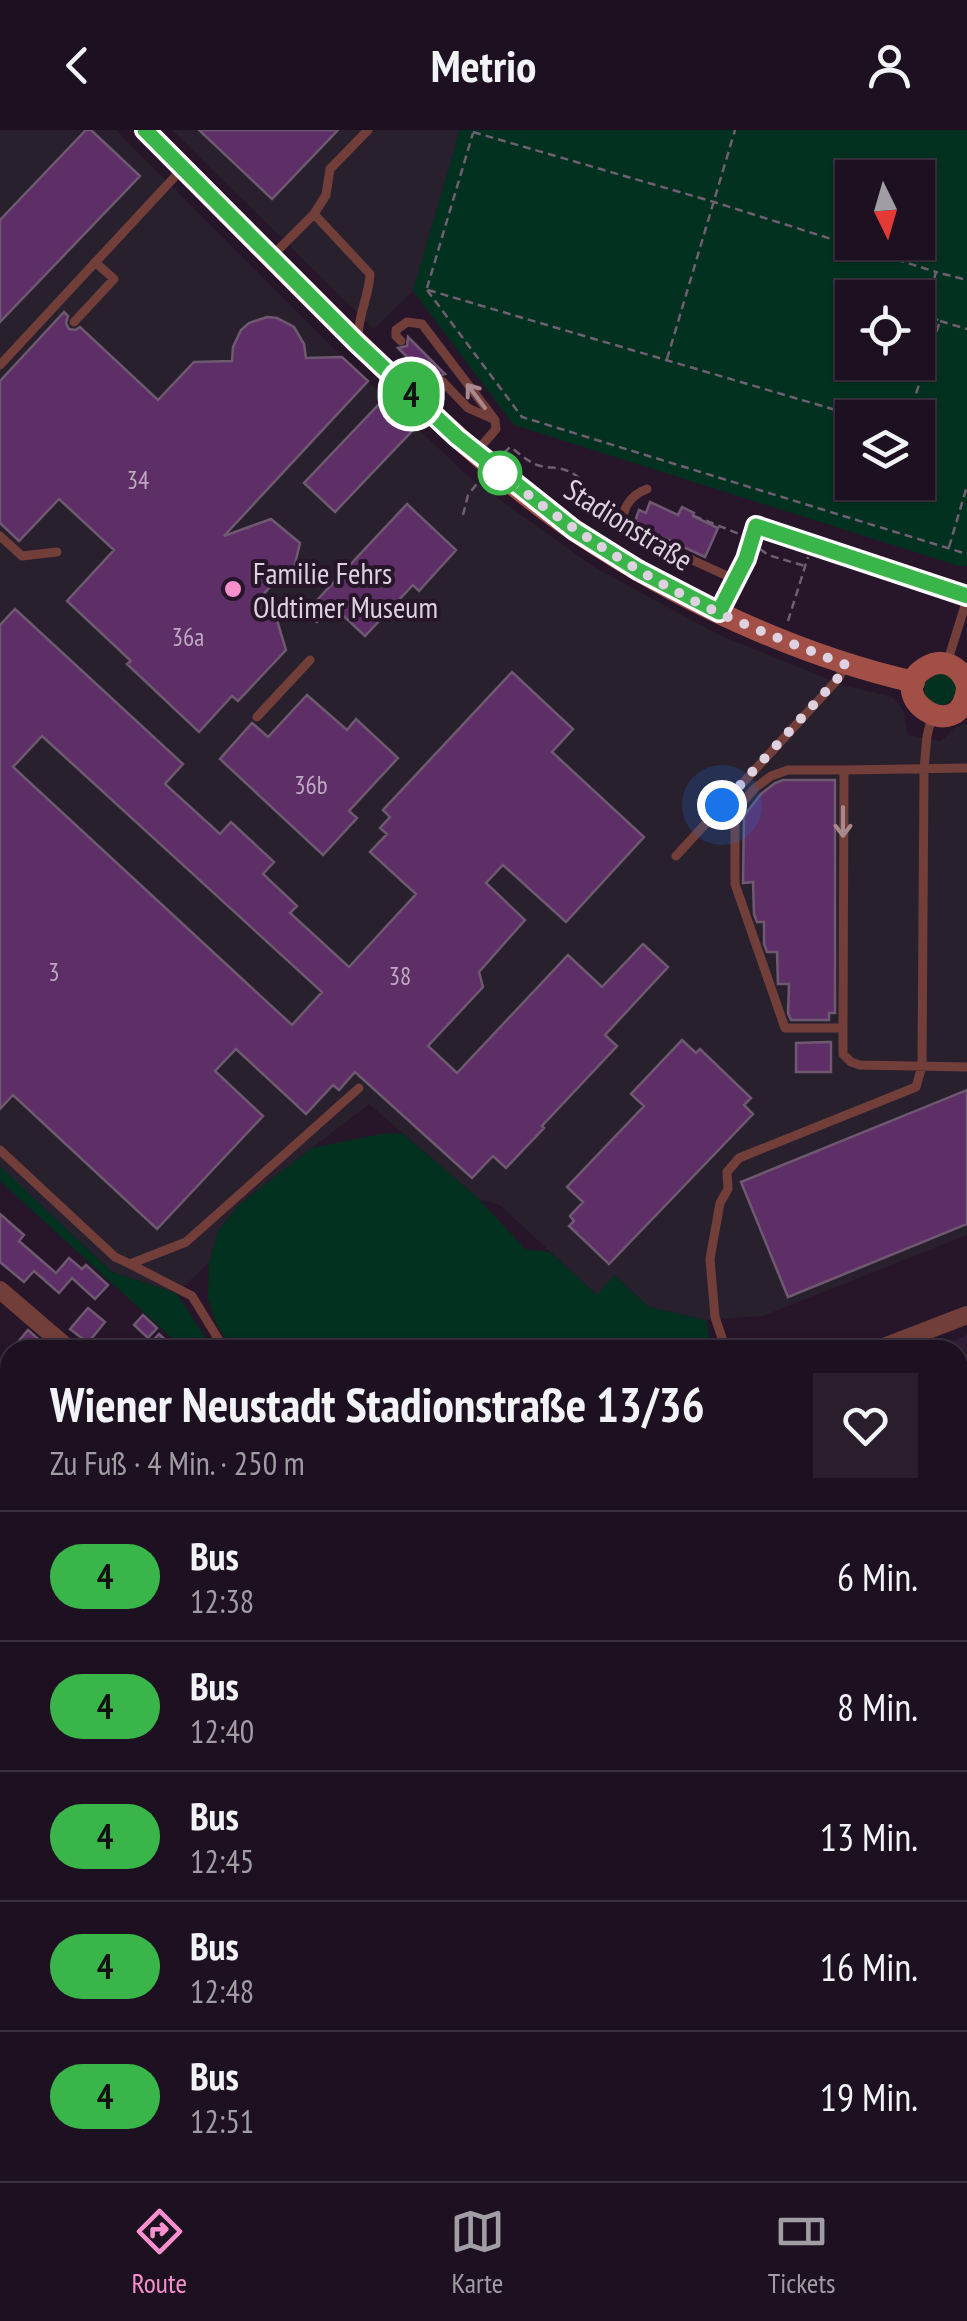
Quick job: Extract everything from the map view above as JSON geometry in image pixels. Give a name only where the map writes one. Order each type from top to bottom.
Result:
[{"type":"street","name":"Stadionstraße","points":[[146,130],[357,343],[476,453],[574,530],[638,570],[719,612],[846,665],[914,682]]},
{"type":"street","points":[[948,663],[964,677],[966,698],[953,713],[932,716],[916,702],[914,682],[927,666],[948,663]]},
{"type":"street","points":[[0,1290],[58,1340]]},
{"type":"street","points":[[902,1340],[967,1315]]},
{"type":"lane","points":[[272,257],[314,214],[326,195],[330,169],[368,130]]},
{"type":"lane","points":[[0,365],[183,168]]},
{"type":"lane","points":[[314,214],[370,274],[369,295],[359,314],[357,343]]},
{"type":"lane","points":[[74,322],[114,279],[96,262]]},
{"type":"lane","points":[[401,341],[396,330],[407,322],[422,324],[495,420],[496,429],[476,453]]},
{"type":"lane","points":[[442,381],[468,408],[495,420]]},
{"type":"lane","points":[[646,488],[624,512],[622,521],[629,532],[736,580]]},
{"type":"lane","points":[[719,612],[746,559],[756,526],[967,598],[948,663]]},
{"type":"lane","points":[[0,536],[22,556],[56,552]]},
{"type":"lane","points":[[257,717],[310,660]]},
{"type":"lane","points":[[676,856],[846,665]]},
{"type":"lane","points":[[722,1340],[714,1317],[710,1259],[720,1203],[728,1189],[727,1172],[739,1158],[916,1086],[922,1066],[924,769],[932,716]]},
{"type":"lane","points":[[843,1028],[785,1028],[735,884],[735,816],[740,805],[755,788],[788,770],[967,768]]},
{"type":"lane","points":[[844,770],[843,1054],[860,1064],[967,1067]]},
{"type":"lane","points":[[130,1264],[186,1242],[358,1088]]},
{"type":"lane","points":[[0,1150],[115,1257],[192,1296],[220,1340]]},
{"type":"path","points":[[667,360],[735,130]]},
{"type":"path","points":[[427,290],[474,131],[967,280]]},
{"type":"path","points":[[936,272],[925,314],[967,328]]},
{"type":"path","points":[[427,290],[835,410]]},
{"type":"path","points":[[427,290],[522,417],[967,554]]},
{"type":"path","points":[[914,400],[940,321]]},
{"type":"path","points":[[502,456],[510,447],[532,463],[564,469],[580,478],[594,506],[594,522]]},
{"type":"path","points":[[463,515],[468,495],[481,479]]},
{"type":"path","points":[[948,548],[967,486]]},
{"type":"path","points":[[787,623],[812,546]]},
{"type":"shaded area","points":[[0,130],[116,130],[342,357],[470,478],[594,567],[717,634],[843,685],[892,697],[903,710],[908,735],[941,741],[954,728],[967,723],[967,1235],[763,1316],[706,1320],[649,1307],[615,1275],[598,1296],[500,1205],[479,1199],[369,1104],[240,1204],[218,1231],[209,1263],[176,1293],[112,1272],[0,1166]]},
{"type":"shaded area","points":[[172,130],[460,130],[413,291],[374,329]]},
{"type":"green space","points":[[460,130],[967,130],[967,566],[514,425],[413,291]]},
{"type":"green space","points":[[940,673],[951,678],[956,689],[951,700],[940,705],[929,700],[924,689],[929,678]]},
{"type":"green space","points":[[402,1133],[479,1199],[525,1249],[550,1252],[597,1295],[614,1275],[649,1307],[706,1320],[710,1340],[227,1340],[216,1324],[208,1298],[209,1263],[218,1231],[240,1204],[312,1148]]},
{"type":"green space","points":[[0,1166],[112,1272],[176,1293],[207,1340],[174,1340],[0,1181]]},
{"type":"building","points":[[86,130],[91,130],[140,176],[0,322],[0,220]]},
{"type":"building","points":[[199,130],[338,130],[272,199]]},
{"type":"building","points":[[64,312],[69,329],[80,327],[158,400],[194,362],[232,361],[241,330],[267,317],[294,327],[304,344],[306,358],[342,357],[368,381],[224,536],[271,519],[300,543],[294,568],[287,569],[258,600],[276,617],[286,650],[238,701],[232,696],[199,732],[67,601],[114,550],[59,499],[19,541],[0,523],[0,381]]},
{"type":"building","points":[[408,337],[445,374],[436,376],[435,385],[398,348],[407,346]]},
{"type":"building","points":[[382,401],[413,430],[335,512],[304,483]]},
{"type":"building","points":[[650,502],[678,515],[682,507],[718,528],[705,557],[634,524],[639,510],[646,513]]},
{"type":"building","points":[[407,504],[456,550],[419,591],[413,585],[365,636],[333,606],[317,622],[306,612]]},
{"type":"building","points":[[15,609],[183,764],[165,784],[220,834],[231,822],[274,862],[263,874],[297,906],[290,913],[349,967],[416,894],[370,852],[387,834],[380,828],[390,817],[383,810],[512,672],[573,729],[552,752],[644,837],[566,922],[503,865],[486,883],[525,920],[479,972],[483,987],[428,1046],[457,1073],[568,955],[602,987],[643,944],[668,967],[605,1035],[617,1046],[544,1128],[506,1168],[493,1156],[472,1178],[355,1072],[339,1090],[333,1085],[306,1114],[236,1049],[215,1071],[263,1116],[157,1229],[13,1095],[0,1109],[0,625]],"holes":[[[42,736],[322,992],[292,1025],[13,767]]]},
{"type":"building","points":[[307,695],[347,730],[356,719],[398,758],[349,811],[357,818],[323,855],[220,759],[252,723],[268,737]]},
{"type":"building","points":[[783,780],[835,780],[835,1013],[829,1013],[829,1020],[791,1020],[789,984],[778,984],[777,952],[767,952],[764,922],[757,922],[754,914],[753,882],[743,883],[744,816],[761,794]]},
{"type":"building","points":[[682,1040],[696,1053],[700,1049],[751,1098],[744,1105],[753,1114],[609,1264],[569,1226],[574,1221],[570,1216],[583,1202],[567,1187],[644,1106],[631,1094]]},
{"type":"building","points":[[831,1042],[831,1072],[796,1072],[796,1043]]},
{"type":"building","points":[[967,1090],[967,1224],[788,1297],[741,1182]]},
{"type":"building","points":[[0,1214],[24,1235],[19,1241],[56,1273],[69,1258],[82,1269],[86,1265],[108,1285],[95,1299],[72,1278],[59,1293],[34,1271],[24,1282],[0,1262]]},
{"type":"building","points":[[88,1308],[105,1322],[90,1340],[70,1329]]},
{"type":"building","points":[[143,1315],[157,1328],[148,1338],[134,1325]]},
{"type":"building","points":[[28,1330],[39,1340],[20,1340]]},
{"type":"bus line","name":"4","points":[[145,130],[357,343],[457,437],[574,530],[638,570],[719,612],[746,559],[756,526],[967,596]]},
{"type":"place","name":"Familie Fehrs Oldtimer Museum","points":[[233,589]]},
{"type":"route","points":[[500,473],[574,530],[638,570],[719,612],[846,665],[722,805]]}]
